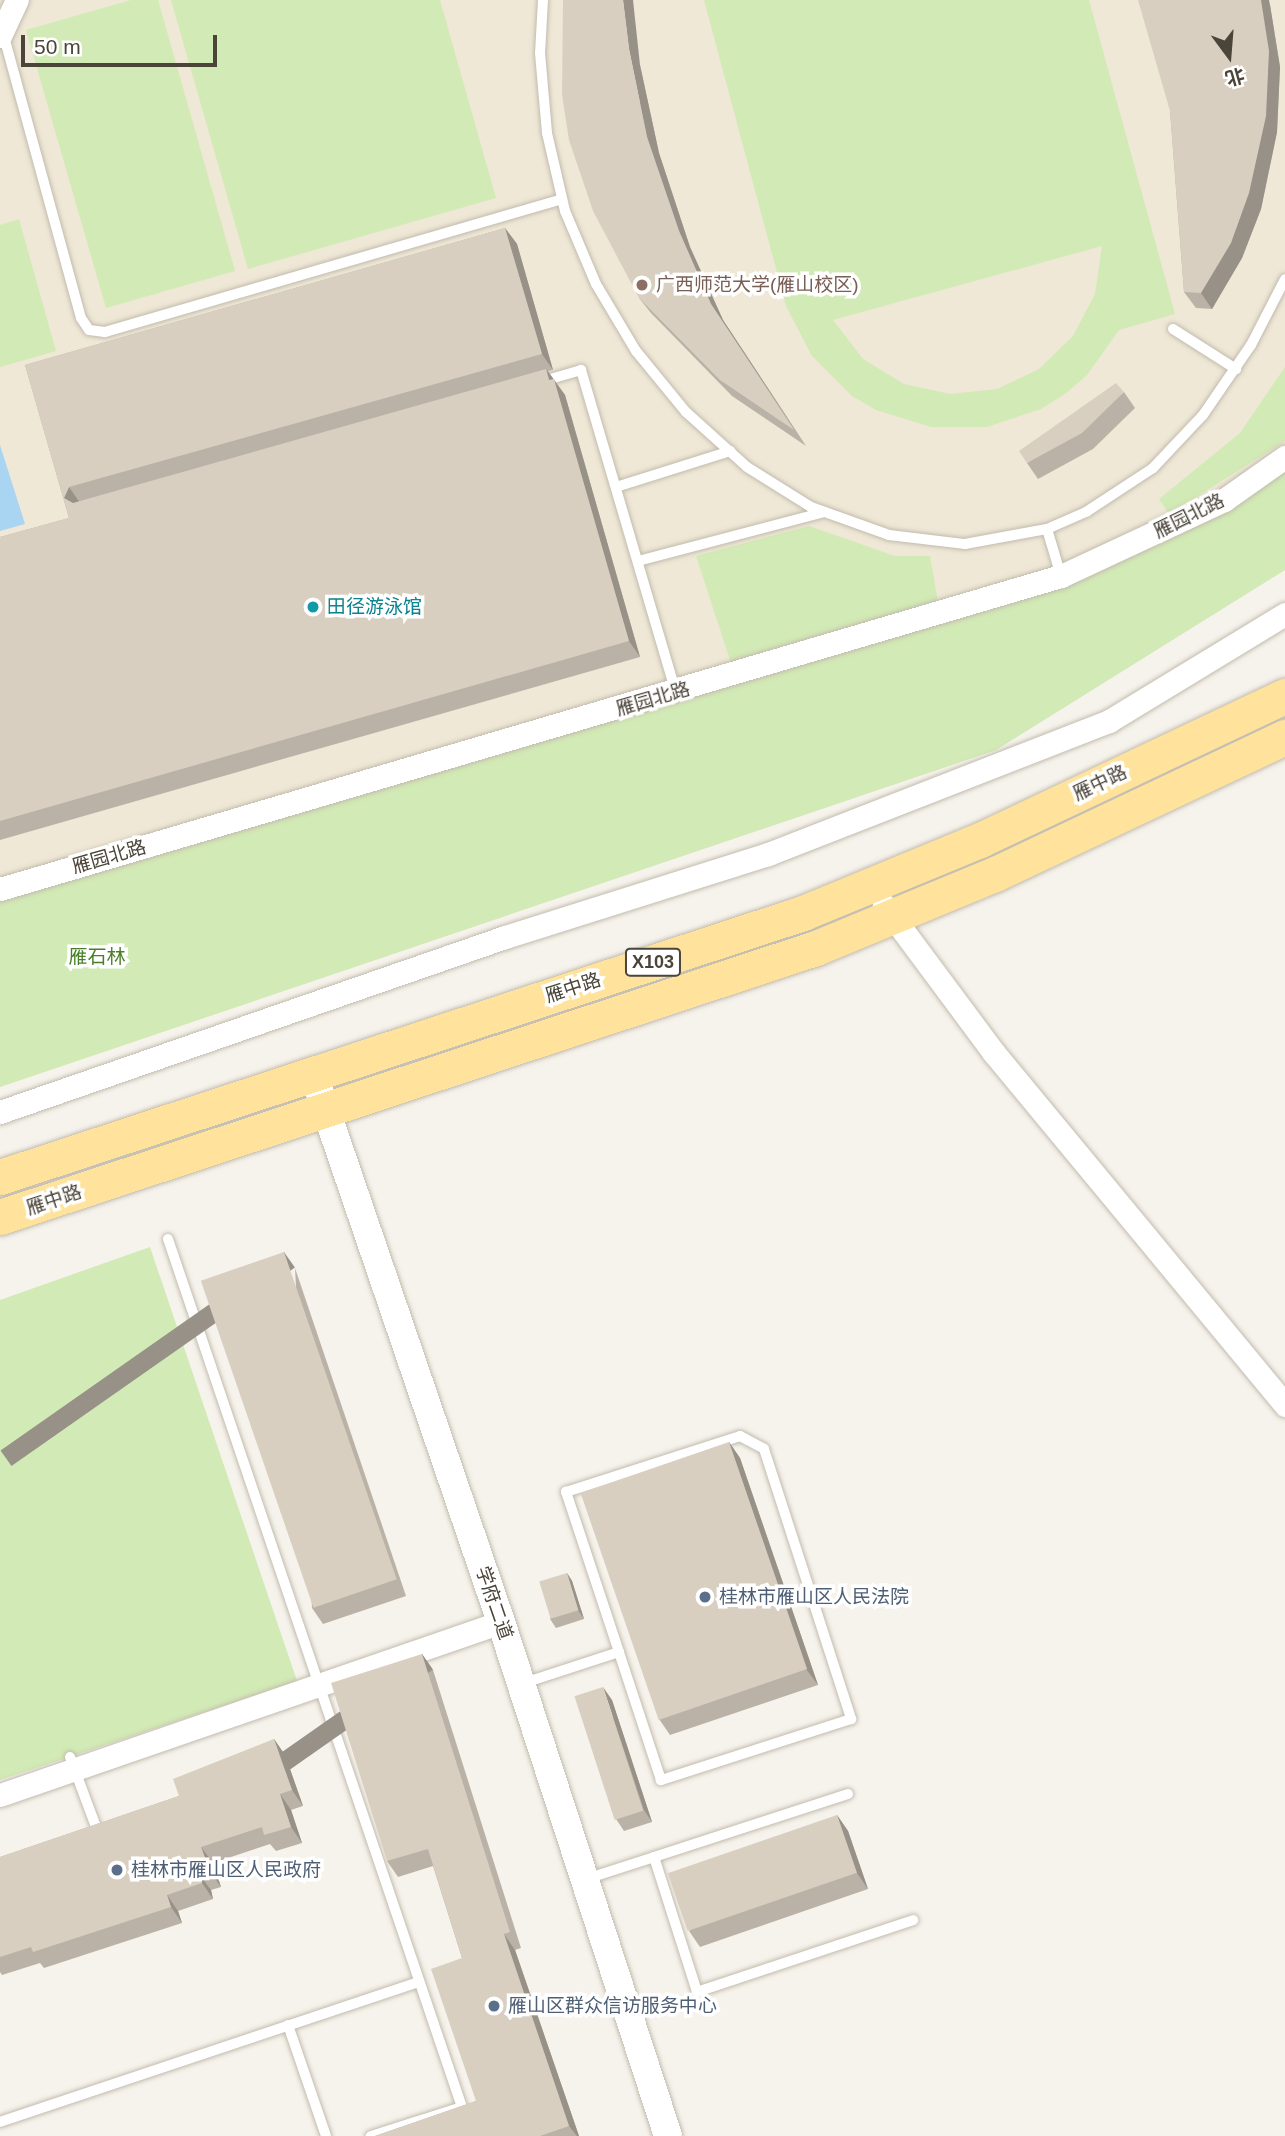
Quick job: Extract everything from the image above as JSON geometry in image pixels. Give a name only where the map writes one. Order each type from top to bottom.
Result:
[{"type":"main road","name":"雁中路","points":[[0,1177],[803,913],[980,840],[1285,696]]},
{"type":"main road","name":"雁中路","points":[[0,1217],[816,948],[995,874],[1285,737]]},
{"type":"street","points":[[1,34],[17,0]]},
{"type":"street","name":"雁园北路","points":[[0,889],[676,692],[1061,576],[1224,500],[1285,457]]},
{"type":"street","points":[[0,1112],[505,937],[768,854],[1109,721],[1285,614]]},
{"type":"street","points":[[873,884],[890,917],[994,1053],[1285,1405]]},
{"type":"street","name":"学府二道","points":[[314,1073],[501,1622],[668,2136]]},
{"type":"street","points":[[0,1795],[73,1763],[317,1686],[501,1622]]},
{"type":"lane","points":[[543,0],[540,53],[547,133],[562,199],[596,284],[636,351],[686,412],[747,467],[825,512],[889,535],[929,542],[965,544],[1047,529],[1116,495],[1153,468],[1203,415],[1236,369],[1285,279]]},
{"type":"lane","points":[[1,34],[81,318],[89,330],[105,332],[562,199]]},
{"type":"lane","points":[[1173,329],[1236,369]]},
{"type":"lane","points":[[529,385],[581,370],[676,692]]},
{"type":"lane","points":[[616,487],[730,451]]},
{"type":"lane","points":[[638,561],[825,512]]},
{"type":"lane","points":[[1047,529],[1061,576]]},
{"type":"lane","points":[[168,1239],[461,2107],[371,2136]]},
{"type":"lane","points":[[740,1436],[764,1449],[851,1719],[660,1780],[619,1652],[566,1492],[740,1436]]},
{"type":"lane","points":[[521,1684],[619,1652]]},
{"type":"lane","points":[[73,1763],[96,1827]]},
{"type":"lane","points":[[585,1879],[848,1794]]},
{"type":"lane","points":[[654,1857],[697,1992],[913,1920]]},
{"type":"lane","points":[[0,2122],[419,1982]]},
{"type":"lane","points":[[288,2025],[326,2136]]},
{"type":"shaded area","name":"广西师范大学(雁山校区)","points":[[0,0],[1285,0],[1285,570],[996,750],[0,1087]]},
{"type":"green space","points":[[131,0],[158,0],[235,271],[106,308],[26,30]]},
{"type":"green space","points":[[171,0],[440,0],[496,198],[248,269]]},
{"type":"green space","points":[[704,0],[1089,0],[1175,314],[1119,330],[1087,375],[1065,394],[1041,409],[987,427],[931,427],[876,410],[852,396],[812,356],[786,306]],"holes":[[[1102,246],[1095,294],[1073,336],[1039,369],[997,389],[950,394],[904,384],[863,359],[833,320]]]},
{"type":"green space","points":[[19,219],[56,351],[0,367],[0,225]]},
{"type":"green space","points":[[1285,367],[1285,441],[1169,514],[1159,499],[1240,433]]},
{"type":"green space","name":"雁石林","points":[[1285,457],[1285,570],[996,750],[0,1087],[0,889],[1061,576]]},
{"type":"green space","points":[[809,526],[895,556],[930,556],[938,602],[731,663],[696,556]]},
{"type":"green space","points":[[150,1247],[297,1681],[0,1780],[0,1300]]},
{"type":"water","points":[[0,445],[25,524],[0,531]]},
{"type":"building","points":[[563,0],[623,0],[629,49],[647,137],[679,231],[711,304],[794,430],[720,380],[639,298],[593,211],[569,140],[562,95]]},
{"type":"building","points":[[1138,0],[1261,0],[1269,51],[1266,116],[1249,193],[1231,243],[1201,293],[1184,292],[1170,111]]},
{"type":"building","name":"田径游泳馆","points":[[505,228],[542,354],[69,487],[64,498],[73,503],[546,369],[549,380],[554,379],[629,641],[0,821],[0,537],[69,518],[25,365]]},
{"type":"building","points":[[1116,383],[1124,392],[1082,433],[1027,463],[1019,451]]},
{"type":"building","points":[[284,1252],[397,1579],[313,1608],[201,1281]]},
{"type":"building","name":"桂林市雁山区人民法院","points":[[729,1442],[807,1669],[659,1720],[581,1493]]},
{"type":"building","points":[[567,1573],[578,1610],[551,1619],[539,1581]]},
{"type":"building","points":[[422,1654],[510,1932],[504,1934],[569,2126],[540,2136],[375,2136],[476,2101],[431,1969],[462,1958],[428,1849],[387,1861],[331,1683]]},
{"type":"building","points":[[603,1687],[643,1811],[615,1820],[574,1696]]},
{"type":"building","name":"桂林市雁山区人民政府","points":[[274,1739],[292,1790],[280,1794],[291,1827],[264,1835],[262,1827],[201,1847],[210,1871],[199,1874],[202,1883],[167,1895],[171,1907],[33,1952],[31,1947],[0,1957],[0,1857],[179,1796],[173,1779]]},
{"type":"building","points":[[837,1815],[857,1873],[688,1931],[668,1873]]},
{"type":"place","name":"广西师范大学(雁山校区)","points":[[642,285]]},
{"type":"place","name":"田径游泳馆","points":[[313,607]]},
{"type":"place","name":"桂林市雁山区人民法院","points":[[705,1597]]},
{"type":"place","name":"桂林市雁山区人民政府","points":[[117,1870]]},
{"type":"place","name":"雁山区群众信访服务中心","points":[[494,2006]]}]
